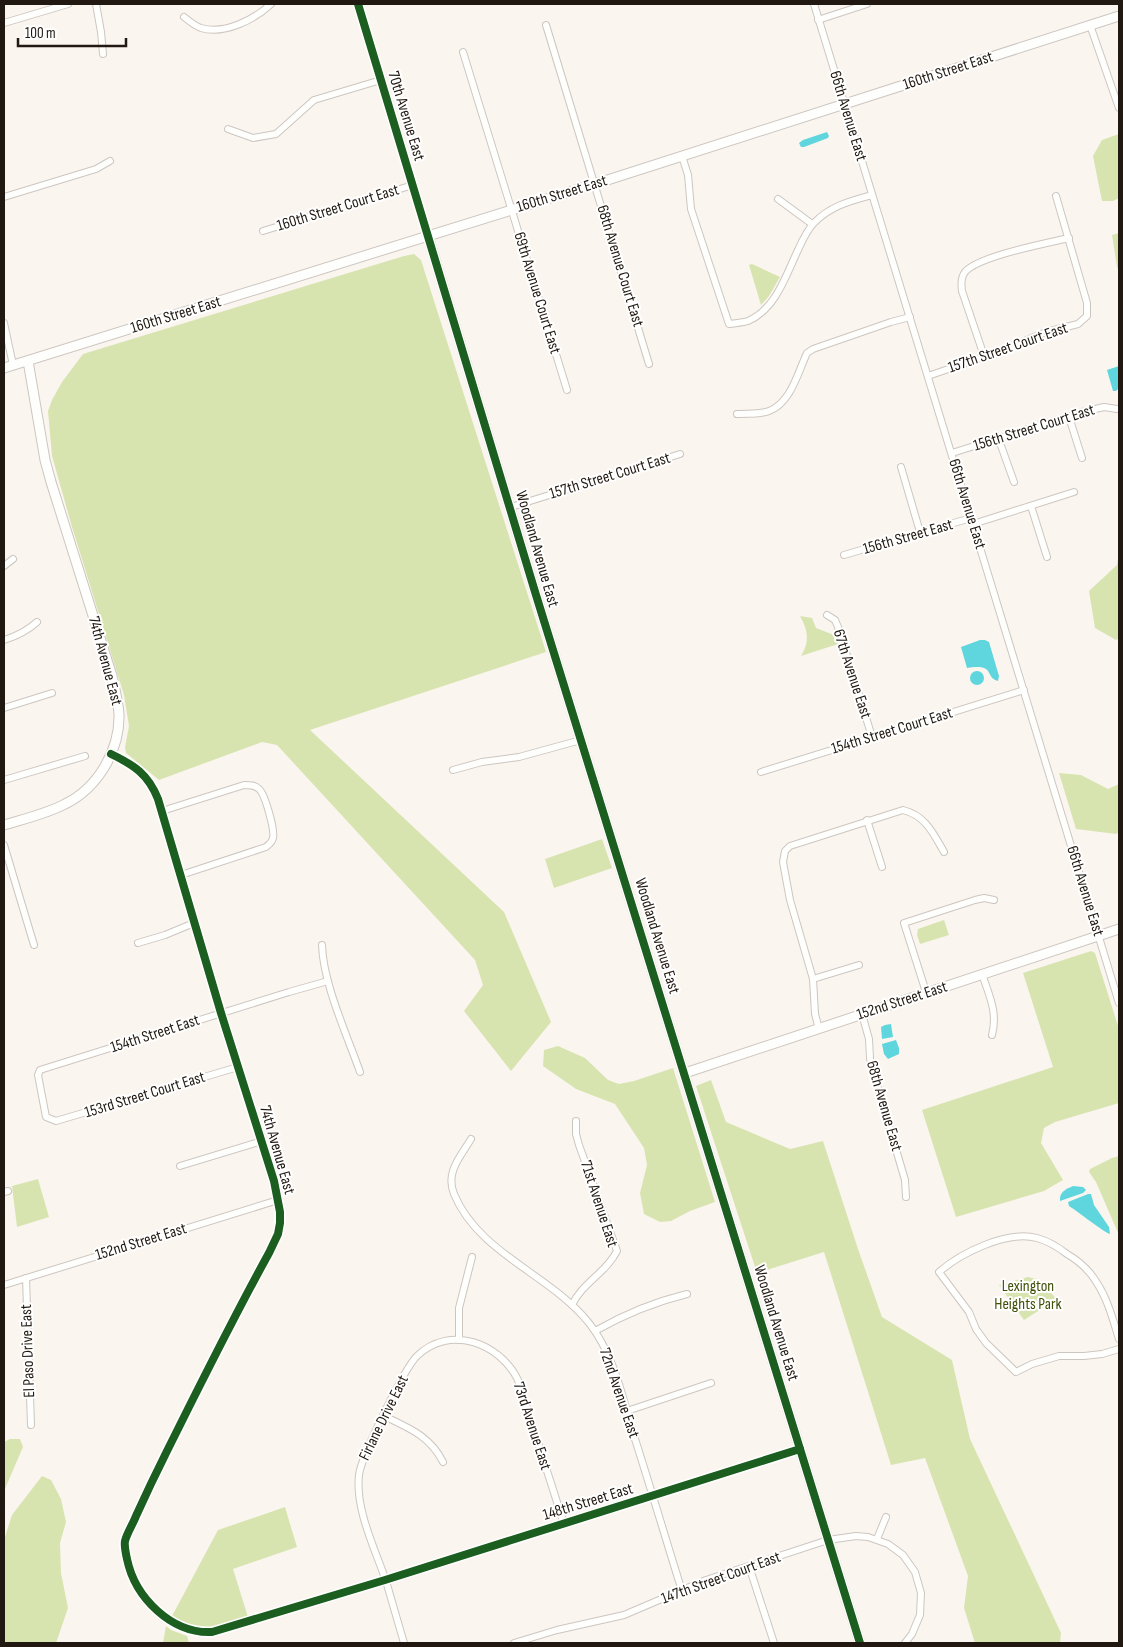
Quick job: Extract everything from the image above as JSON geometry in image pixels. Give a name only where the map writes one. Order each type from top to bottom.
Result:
[{"type":"street","points":[[4,23],[68,4]]},
{"type":"street","points":[[96,4],[102,32],[103,54]]},
{"type":"street","points":[[184,18],[202,28],[217,29],[230,27],[256,15],[271,4]]},
{"type":"street","name":"70th Avenue East","points":[[358,4],[428,236]]},
{"type":"street","name":"66th Avenue East","points":[[814,4],[1119,1003]]},
{"type":"street","points":[[818,20],[867,4]]},
{"type":"street","name":"160th Street East","points":[[4,368],[595,184],[1119,16]]},
{"type":"street","points":[[1090,25],[1118,108]]},
{"type":"street","name":"68th Avenue Court East","points":[[546,26],[649,364]]},
{"type":"street","name":"69th Avenue Court East","points":[[463,52],[567,390]]},
{"type":"street","points":[[228,129],[253,138],[276,134],[314,100],[381,80]]},
{"type":"street","points":[[682,156],[688,175],[691,209],[728,324],[746,322],[768,306],[776,295],[812,224],[826,212],[837,206],[872,195]]},
{"type":"street","points":[[4,198],[96,169],[110,161]]},
{"type":"street","name":"160th Street Court East","points":[[263,231],[413,185]]},
{"type":"street","points":[[984,356],[962,290],[962,279],[966,271],[977,264],[1010,252],[1069,238],[1056,196]]},
{"type":"street","points":[[778,199],[812,224]]},
{"type":"street","name":"Woodland Avenue East","points":[[428,236],[581,740],[860,1643]]},
{"type":"street","name":"157th Street Court East","points":[[928,376],[1002,351],[1046,332],[1078,324],[1087,316],[1087,303],[1069,238]]},
{"type":"street","points":[[737,414],[767,412],[783,403],[808,353],[813,349],[910,317]]},
{"type":"street","points":[[4,323],[14,365]]},
{"type":"street","name":"74th Avenue East","points":[[28,361],[45,460],[116,696],[118,728],[111,754],[132,764],[146,778],[155,792],[162,811],[221,1013],[262,1141],[278,1200],[280,1223],[278,1234],[149,1486],[125,1541],[126,1553]]},
{"type":"street","name":"156th Street Court East","points":[[952,454],[1104,407],[1117,409]]},
{"type":"street","points":[[1069,417],[1082,458]]},
{"type":"street","points":[[999,440],[1014,482]]},
{"type":"street","name":"157th Street Court East","points":[[511,506],[680,454]]},
{"type":"street","points":[[901,467],[920,532]]},
{"type":"street","name":"156th Street East","points":[[844,555],[920,532],[1031,506],[1074,492]]},
{"type":"street","points":[[1031,506],[1047,557]]},
{"type":"street","points":[[4,566],[13,559]]},
{"type":"street","name":"67th Avenue East","points":[[827,615],[835,620],[838,627],[872,737]]},
{"type":"street","points":[[4,640],[18,636],[37,622]]},
{"type":"street","name":"154th Street Court East","points":[[761,772],[1024,690]]},
{"type":"street","points":[[4,708],[52,693]]},
{"type":"street","points":[[453,770],[482,762],[520,757],[581,740]]},
{"type":"street","points":[[4,826],[56,808],[75,799],[95,781],[111,754]]},
{"type":"street","points":[[4,780],[84,756]]},
{"type":"street","points":[[162,811],[244,785],[256,786],[261,791],[273,832],[272,841],[269,845],[181,875]]},
{"type":"street","points":[[819,1029],[815,1014],[813,979],[790,900],[782,862],[783,855],[790,846],[903,810],[918,815],[926,823],[944,852]]},
{"type":"street","points":[[867,820],[882,867]]},
{"type":"street","points":[[4,845],[34,945]]},
{"type":"street","points":[[926,992],[904,923],[975,900],[994,900]]},
{"type":"street","points":[[138,942],[165,935],[194,923]]},
{"type":"street","name":"152nd Street East","points":[[685,1073],[1119,929]]},
{"type":"street","points":[[322,945],[322,955],[328,981],[360,1072]]},
{"type":"street","points":[[813,979],[859,965]]},
{"type":"street","points":[[982,974],[994,1012],[995,1019],[992,1034]]},
{"type":"street","name":"154th Street East","points":[[52,1120],[46,1117],[42,1102],[39,1071],[328,981]]},
{"type":"street","name":"68th Avenue East","points":[[862,1014],[870,1039],[872,1068],[905,1180],[906,1197]]},
{"type":"street","name":"153rd Street Court East","points":[[52,1120],[68,1118],[238,1067]]},
{"type":"street","name":"71st Avenue East","points":[[572,1303],[581,1290],[609,1263],[617,1252],[579,1145],[576,1134],[576,1121]]},
{"type":"street","name":"72nd Avenue East","points":[[471,1139],[458,1158],[450,1178],[458,1204],[468,1219],[488,1241],[572,1303],[595,1331],[612,1365],[682,1590]]},
{"type":"street","points":[[180,1166],[262,1141]]},
{"type":"street","name":"152nd Street East","points":[[4,1285],[278,1200]]},
{"type":"street","points":[[1119,1340],[1107,1303],[1097,1281],[1077,1260],[1046,1241],[1025,1236],[1013,1237],[967,1252],[953,1260],[939,1272],[969,1312],[976,1329],[986,1343],[1016,1372],[1032,1364],[1059,1356],[1102,1354],[1119,1349]]},
{"type":"street","points":[[459,1340],[459,1308],[472,1256]]},
{"type":"street","name":"El Paso Drive East","points":[[26,1278],[31,1425]]},
{"type":"street","points":[[595,1331],[624,1315],[687,1294]]},
{"type":"street","name":"73rd Avenue East","points":[[449,1341],[459,1340],[480,1344],[493,1350],[514,1371],[564,1524]]},
{"type":"street","name":"Firlane Drive East","points":[[404,1643],[365,1518],[358,1486],[360,1469],[364,1456],[403,1378],[416,1357],[429,1347],[449,1341]]},
{"type":"street","points":[[627,1411],[711,1383]]},
{"type":"street","points":[[384,1416],[426,1439],[433,1445],[444,1462]]},
{"type":"street","name":"148th Street East","points":[[126,1553],[133,1578],[153,1606],[172,1621],[185,1628],[206,1632],[221,1630],[384,1577],[564,1524],[800,1449]]},
{"type":"street","points":[[886,1517],[877,1539],[888,1544],[910,1563],[919,1582],[921,1593],[921,1609],[917,1625],[905,1643]]},
{"type":"street","name":"147th Street Court East","points":[[514,1643],[557,1630],[624,1615],[706,1580],[828,1540],[856,1536],[877,1539]]},
{"type":"street","points":[[749,1566],[774,1643]]},
{"type":"green space","points":[[1119,134],[1119,198],[1113,201],[1102,201],[1093,156],[1102,140]]},
{"type":"green space","points":[[1119,233],[1119,271],[1112,235]]},
{"type":"green space","points":[[414,254],[421,260],[546,652],[310,730],[504,912],[551,1022],[511,1071],[464,1011],[483,985],[475,960],[277,745],[262,742],[159,780],[126,753],[125,747],[129,726],[124,695],[52,456],[48,411],[62,382],[83,354]]},
{"type":"green space","points":[[752,264],[780,277],[769,296],[761,305],[749,265]]},
{"type":"green space","points":[[1119,553],[1119,638],[1116,640],[1095,628],[1089,591],[1117,565]]},
{"type":"green space","points":[[800,616],[812,618],[816,628],[834,635],[838,644],[801,656],[806,646],[807,636]]},
{"type":"green space","points":[[1059,773],[1081,775],[1108,789],[1119,784],[1119,832],[1116,834],[1076,829]]},
{"type":"green space","points":[[602,839],[612,868],[554,888],[545,859]]},
{"type":"green space","points":[[944,920],[949,935],[920,944],[917,935],[918,929]]},
{"type":"green space","points":[[1091,951],[1095,953],[1119,1029],[1119,1103],[1055,1122],[1044,1128],[1041,1143],[1063,1180],[1044,1191],[956,1217],[922,1110],[1053,1067],[1023,973]]},
{"type":"green space","points":[[558,1046],[585,1058],[608,1080],[619,1084],[673,1068],[715,1202],[690,1211],[671,1221],[660,1222],[644,1214],[640,1193],[647,1165],[644,1148],[615,1104],[576,1089],[543,1066],[544,1050]]},
{"type":"green space","points":[[711,1080],[726,1122],[790,1149],[823,1141],[882,1317],[952,1360],[970,1439],[1061,1633],[1060,1643],[975,1643],[964,1608],[968,1576],[925,1458],[891,1465],[824,1252],[757,1273],[696,1086]]},
{"type":"green space","points":[[1119,1156],[1119,1235],[1096,1182],[1089,1172],[1090,1169]]},
{"type":"green space","points":[[38,1179],[49,1217],[17,1227],[12,1186]]},
{"type":"green space","name":"Lexington Heights Park","points":[[1028,1277],[1036,1279],[1057,1299],[1024,1320],[999,1285]]},
{"type":"green space","points":[[10,1439],[20,1439],[23,1447],[4,1491],[4,1442]]},
{"type":"green space","points":[[42,1476],[51,1480],[61,1499],[66,1522],[60,1543],[61,1573],[68,1608],[56,1643],[4,1643],[4,1540],[12,1515]]},
{"type":"green space","points":[[285,1507],[297,1547],[233,1569],[248,1617],[228,1624],[201,1628],[182,1622],[172,1616],[218,1530]]},
{"type":"green space","points":[[166,1626],[187,1636],[189,1643],[163,1643]]},
{"type":"water","points":[[827,132],[828,138],[804,147],[801,147],[799,143],[803,140]]},
{"type":"water","points":[[1119,366],[1119,388],[1113,391],[1107,370]]},
{"type":"water","points":[[980,640],[989,642],[999,676],[998,681],[991,677],[988,671],[982,667],[967,668],[961,647]]},
{"type":"water","points":[[974,671],[980,671],[984,678],[980,685],[974,685],[970,681],[970,675]]},
{"type":"water","points":[[891,1024],[893,1037],[882,1039],[881,1027]]},
{"type":"water","points":[[896,1040],[899,1054],[888,1059],[884,1054],[882,1044]]},
{"type":"water","points":[[1073,1186],[1083,1187],[1086,1190],[1083,1193],[1060,1201],[1062,1193]]},
{"type":"water","points":[[1091,1194],[1094,1205],[1109,1227],[1110,1234],[1069,1206],[1068,1202]]},
{"type":"cycle path","points":[[358,4],[536,595],[860,1643]]},
{"type":"cycle path","points":[[111,754],[139,771],[150,783],[158,799],[221,1013],[274,1181],[280,1212],[278,1234],[192,1401],[126,1538],[125,1550],[131,1573],[147,1600],[158,1611],[183,1627],[197,1631],[212,1632],[385,1580],[800,1449]]}]
